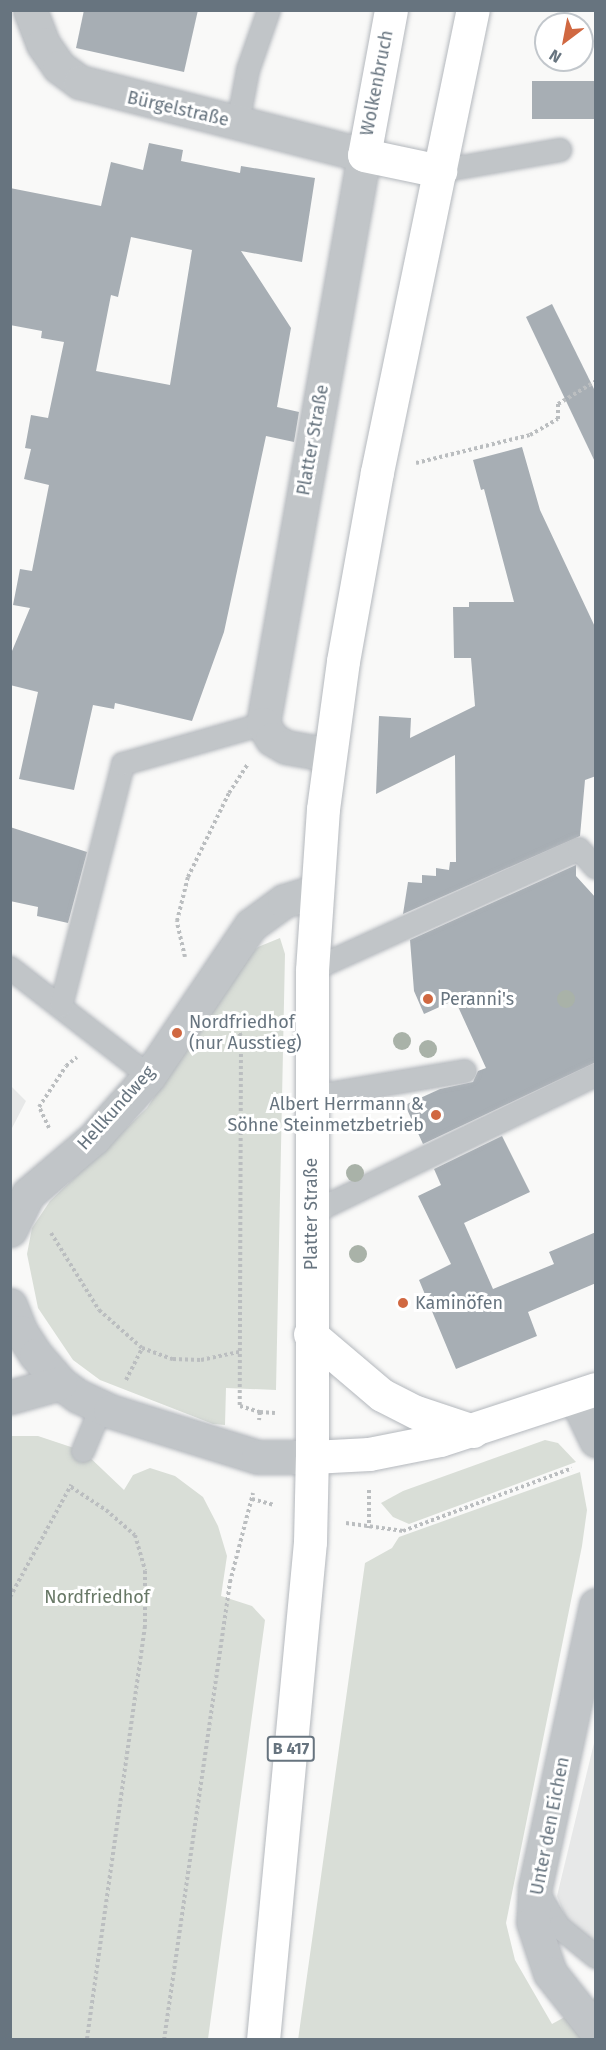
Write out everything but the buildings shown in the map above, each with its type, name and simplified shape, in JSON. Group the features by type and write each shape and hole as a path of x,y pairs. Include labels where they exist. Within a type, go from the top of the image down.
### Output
{"main road":[{"name":"Wolkenbruch","path":"364,155 391,10"},
{"name":"Platter Straße","path":"312,1458 309,1334 312,1213 310,1097 312,970 316,891 330,755 377,472 473,10"},
{"path":"364,155 440,171"},
{"path":"309,1334 382,1395 416,1412 472,1431"},
{"path":"312,1458 398,1449 472,1431 585,1392"},
{"name":"B 417","path":"263,2040 310,1542 312,1458"}],"street":[{"name":"Bürgelstraße","path":"30,10 43,44 59,67 80,82 364,155"},
{"name":"Platter Straße","path":"266,729 364,155"},
{"path":"266,729 286,747 330,755"},
{"name":"Hellkundweg","path":"11,1227 28,1194 94,1138 149,1076 251,925 284,901 316,891"},
{"path":"10,1305 21,1332 60,1383 101,1408 258,1457 312,1458"},
{"path":"10,1397 60,1383"},
{"path":"585,1392 596,1440"},
{"name":"Unter den Eichen","path":"596,1605 535,1888 533,1922 543,1959 596,2031"}],"lane":[{"path":"238,123 248,70 269,10"},
{"path":"440,171 560,150"},
{"path":"62,1006 123,764 266,729"},
{"path":"312,970 579,849 596,868"},
{"path":"10,968 62,1006 149,1076"},
{"path":"310,1097 465,1071"},
{"path":"312,1213 596,1075"},
{"path":"83,1451 101,1408"},
{"path":"535,1888 559,1927 596,1957"}],"path":[{"path":"377,472 530,435 558,419 558,404 596,381"},
{"path":"258,1457 260,1412 240,1406 241,1036 227,1008 207,987 180,952 177,921 188,877 229,793 266,729"},
{"path":"64,1162 39,1107 66,1066 101,1038"},
{"path":"28,1194 75,1276 99,1310 128,1338 142,1348 173,1359 201,1360 239,1352"},
{"path":"10,1597 70,1487 83,1451"},
{"path":"369,1528 403,1531 574,1468"},
{"path":"70,1487 106,1510 135,1535 145,1571 145,1626 87,2040"},
{"path":"164,2040 230,1582 252,1499"}],"shaded area":[{"path":"11,1086 26,1101 11,1130"},
{"path":"595,1739 595,1946 569,1926 557,1896"}],"green space":[{"path":"280,938 285,954 276,1390 226,1388 225,1425 213,1424 100,1380 73,1360 38,1308 27,1254 32,1228 50,1201 147,1108 237,967 258,947"},
{"name":"Nordfriedhof","path":"11,1436 38,1436 83,1451 124,1490 133,1475 150,1468 175,1476 203,1497 218,1526 227,1556 221,1596 252,1606 265,1620 208,2039 11,2040"},
{"path":"545,1440 558,1443 576,1462 409,1524 393,1517 381,1503 403,1491"},
{"path":"580,1472 587,1510 582,1546 506,1923 515,1960 552,2024 592,2002 595,1994 595,2039 298,2040 365,1563 392,1548 399,1537"}],"place":[{"name":"Peranni's","path":"428,999"},
{"name":"Nordfriedhof (nur Ausstieg)","path":"177,1033"},
{"name":"Albert Herrmann & Söhne Steinmetzbetrieb","path":"436,1115"},
{"name":"Kaminöfen","path":"403,1303"}]}
